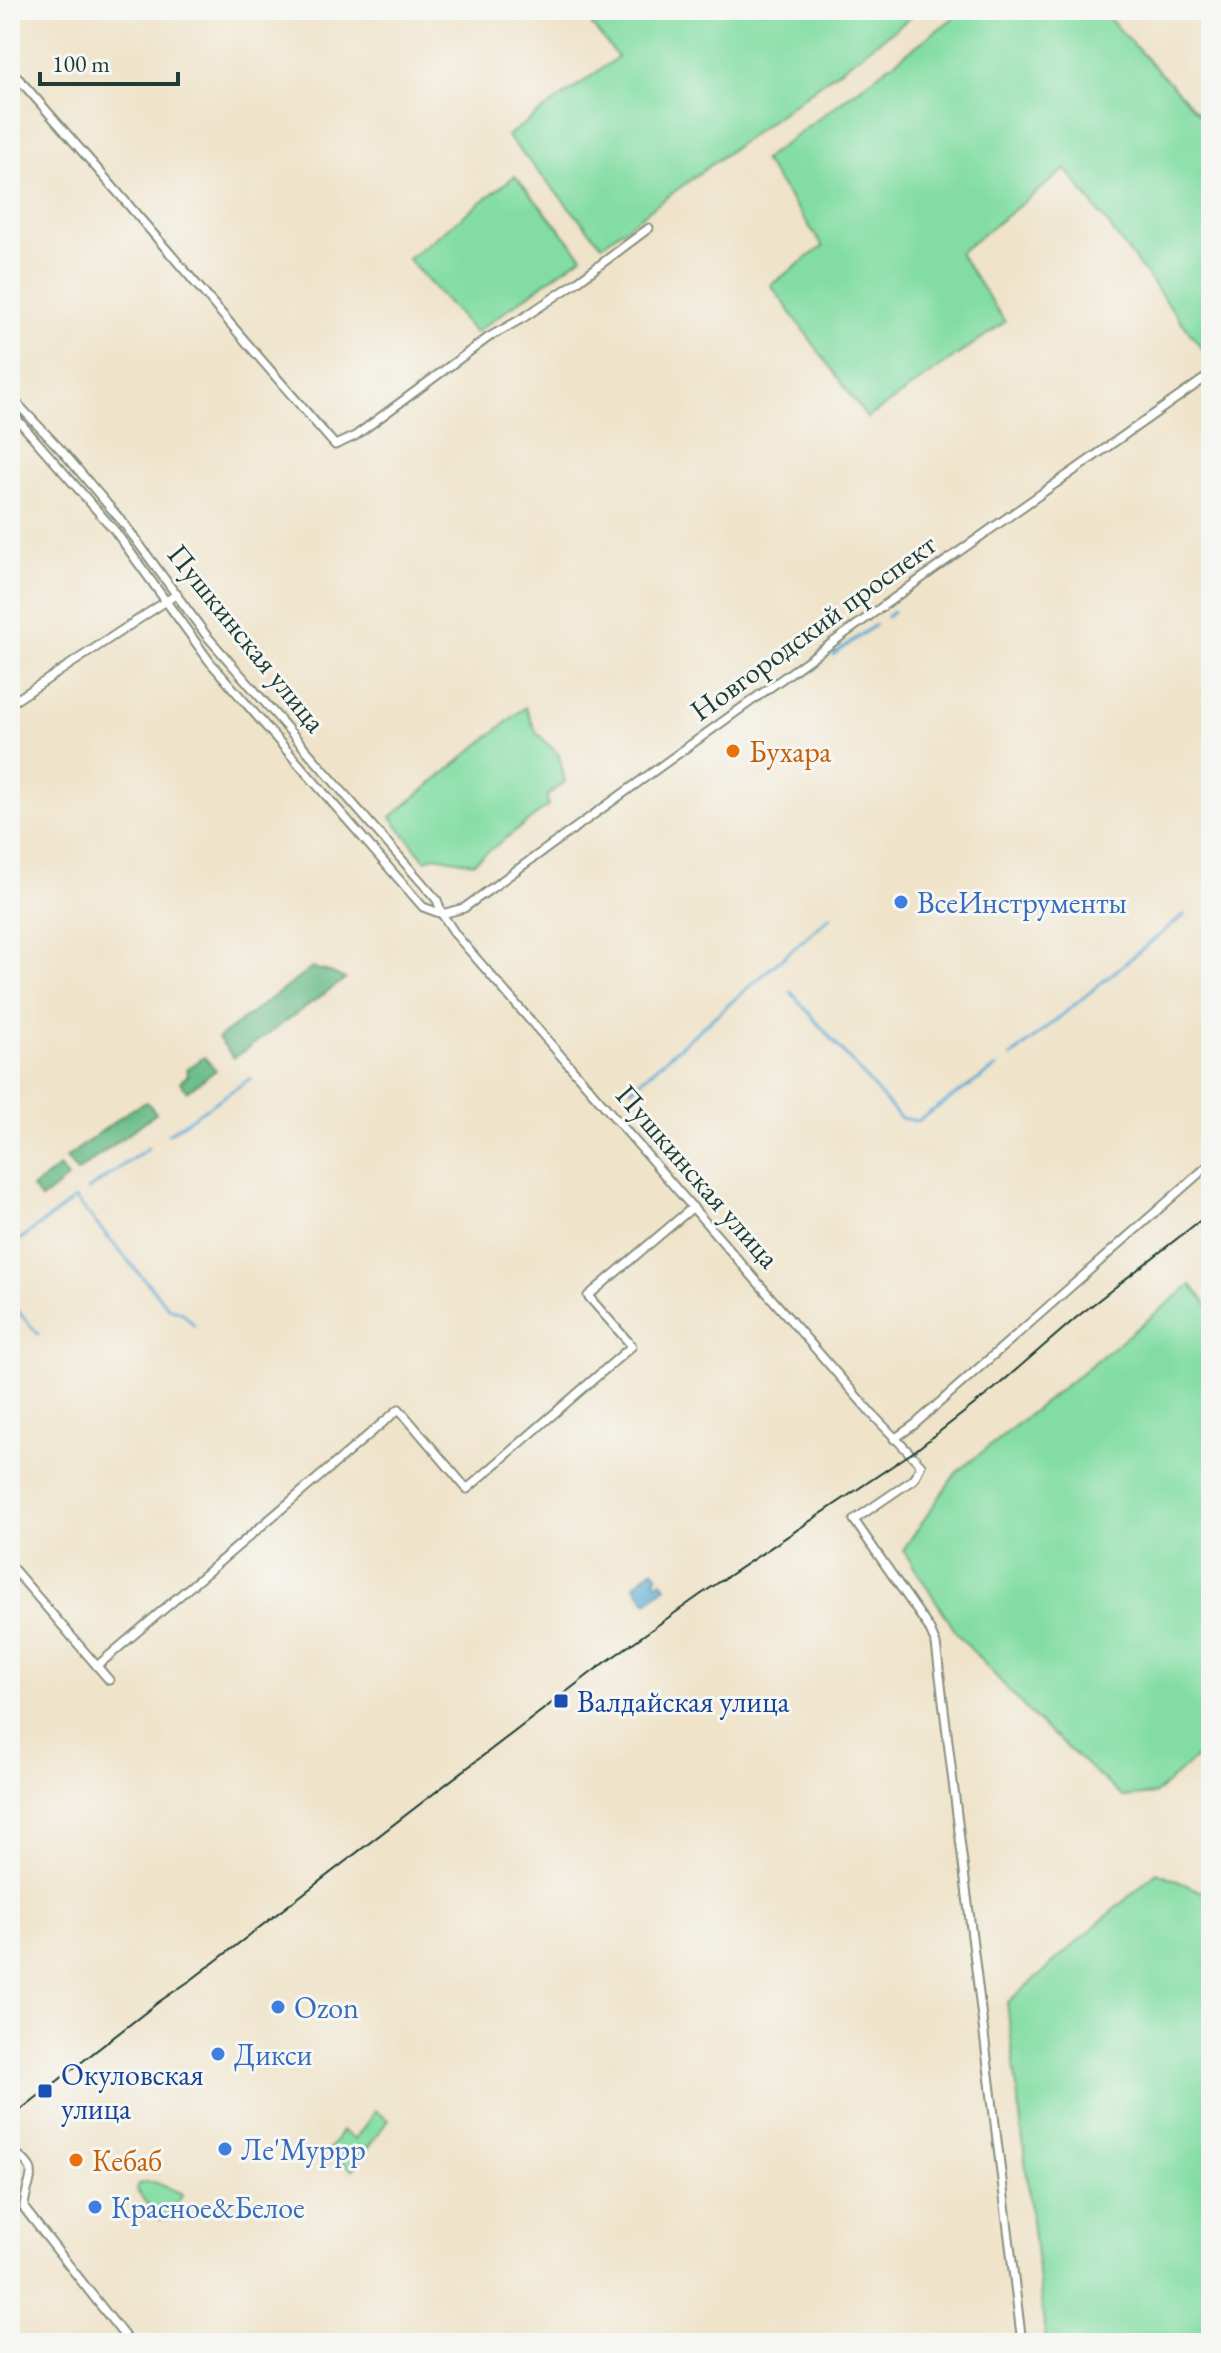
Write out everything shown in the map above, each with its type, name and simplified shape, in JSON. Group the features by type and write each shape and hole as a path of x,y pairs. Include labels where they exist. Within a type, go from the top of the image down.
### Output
{"street":[{"path":"10,69 129,203 335,445 355,436 489,337 577,282 649,228"},
{"name":"Новгородский проспект","path":"442,914 464,908 1211,374"},
{"name":"Пушкинская улица","path":"10,396 135,537 206,635 437,900 456,935 894,1439 921,1465 914,1479 854,1520 929,1628 936,1644 1022,2343"},
{"name":"Пушкинская улица","path":"10,411 115,531 210,662 423,907 442,914"},
{"path":"10,704 177,594"},
{"path":"894,1439 914,1425 1211,1163"},
{"path":"97,1666 399,1409 467,1489 632,1346 588,1296 693,1207"},
{"path":"10,1565 109,1680"},
{"path":"10,2149 27,2160 31,2170 24,2208 130,2343"}],"green space":[{"path":"579,10 921,10 602,245 507,136 618,57"},
{"path":"964,10 1101,10 1211,127 1211,350 1206,354 1066,169 959,253 1005,322 867,418 771,285 823,246 763,160"},
{"path":"515,176 582,256 475,333 408,259"},
{"path":"525,707 537,733 559,755 565,782 547,796 548,806 473,863 435,856 425,860 391,817"},
{"path":"312,968 345,979 234,1058 218,1038"},
{"path":"204,1057 216,1070 187,1091 180,1082 188,1075 186,1070"},
{"path":"147,1102 156,1113 77,1172 66,1158 130,1110"},
{"path":"59,1167 68,1178 41,1199 32,1188"},
{"path":"1191,1285 1211,1309 1211,1744 1155,1794 1123,1797 1036,1720 958,1635 903,1550 956,1473"},
{"path":"1157,1872 1211,1896 1211,2343 1046,2343 1007,2003"},
{"path":"375,2111 388,2120 352,2170 327,2153 342,2131 355,2139"},
{"path":"154,2182 181,2193 166,2219 159,2219 136,2190 138,2184"}],"water":[{"path":"653,1569 658,1574 655,1580 658,1583 662,1581 666,1587 647,1602 634,1585"}],"waterway":[{"path":"887,617 893,612"},
{"path":"833,655 875,625"},
{"path":"804,676 821,664"},
{"path":"1011,1057 1184,915"},
{"path":"631,1089 831,916"},
{"path":"791,992 900,1118 917,1121 997,1067"},
{"path":"168,1134 251,1078"},
{"path":"88,1190 148,1148"},
{"path":"10,1247 75,1199 169,1308 183,1313 194,1325"},
{"path":"10,1302 38,1334"}],"tram line":[{"path":"10,2118 592,1672 700,1595 916,1450 994,1389 1077,1317 1211,1212"}],"place":[{"name":"Бухара","path":"733,751"},
{"name":"ВсеИнструменты","path":"901,902"},
{"name":"Валдайская улица","path":"561,1701"},
{"name":"Ozon","path":"278,2007"},
{"name":"Дикси","path":"218,2054"},
{"name":"Окуловская улица","path":"45,2091"},
{"name":"Ле'Муррр","path":"225,2149"},
{"name":"Кебаб","path":"76,2160"},
{"name":"Красное&Белое","path":"95,2207"}]}
